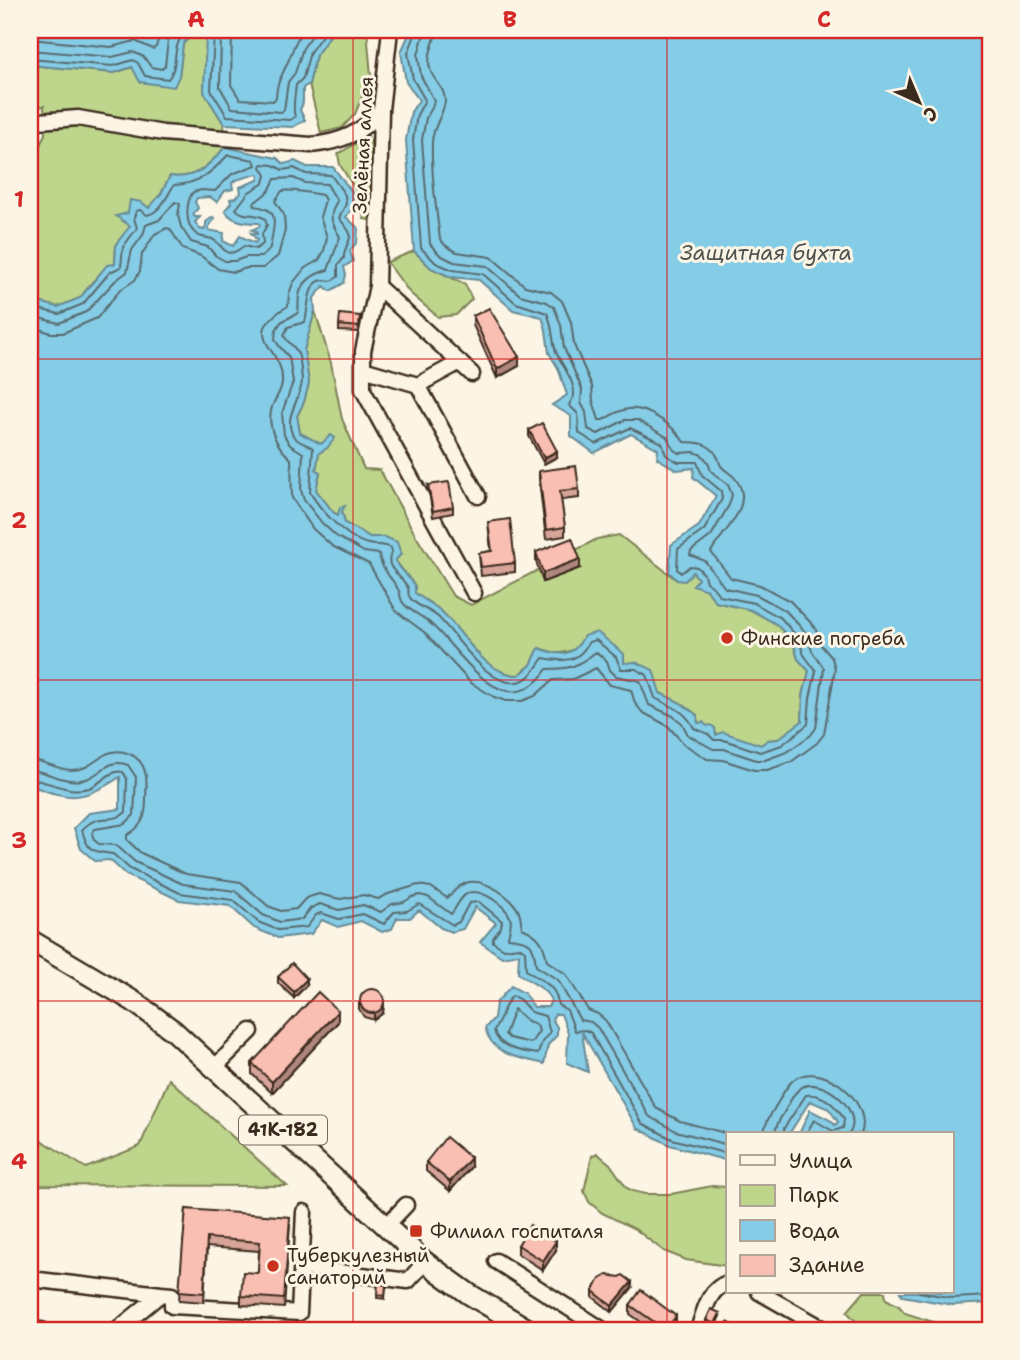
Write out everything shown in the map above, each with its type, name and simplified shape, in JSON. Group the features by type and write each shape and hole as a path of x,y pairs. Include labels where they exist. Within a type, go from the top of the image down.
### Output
{"main road":[{"name":"41К-182","path":"30,940 152,1014 215,1067 425,1262 469,1294 528,1330"}],"street":[{"name":"Зелёная аллея","path":"390,30 381,110 377,286 363,351 363,390 474,593"},
{"path":"30,127 39,121 78,117 163,133 311,145 331,144 367,127 381,110"},
{"path":"377,286 472,374"},
{"path":"363,369 418,385 460,362"},
{"path":"418,385 478,496"},
{"path":"215,1067 251,1031"},
{"path":"386,1226 406,1205"},
{"path":"30,1279 172,1295 172,1306 299,1313 304,1212"},
{"path":"496,1261 603,1330"},
{"path":"301,1267 408,1281 425,1262"},
{"path":"698,1330 709,1298 718,1286 726,1284"},
{"path":"117,1330 161,1294"},
{"path":"764,1294 827,1330"},
{"path":"30,1329 42,1330"}],"green space":[{"path":"334,30 367,30 371,76 355,114 342,128 321,133 309,84 316,55"},
{"path":"195,31 207,34 204,92 224,124 225,147 201,170 187,176 170,176 161,194 116,244 115,264 93,281 80,298 58,307 30,300 30,167 45,134 44,106 30,108 30,65 114,73 133,67 179,76 183,44"},
{"path":"368,136 372,147 371,220 364,219 358,194 340,165 338,154"},
{"path":"414,251 431,268 465,284 472,299 456,315 438,317 410,293 387,262"},
{"path":"315,311 331,363 342,419 364,469 380,470 453,596 471,605 597,539 619,535 677,580 693,572 716,602 751,610 776,624 793,642 798,659 809,671 803,696 802,722 778,739 768,740 761,745 716,735 698,723 697,715 681,703 660,693 624,663 578,648 559,653 539,648 531,665 519,675 507,673 485,661 437,607 415,593 415,586 395,560 385,537 370,537 345,523 342,511 338,515 334,513 316,490 320,473 316,470 319,453 327,448 300,433 297,416 309,383 304,350"},
{"path":"169,1079 287,1186 30,1185 30,1133 86,1168 140,1146"},
{"path":"597,1153 610,1164 627,1188 645,1194 671,1194 712,1186 726,1187 726,1266 686,1260 664,1251 635,1229 602,1213 589,1202 584,1191 592,1156"},
{"path":"862,1294 885,1294 886,1299 905,1313 936,1323 943,1330 864,1330 847,1312"}],"water":[{"path":"30,30 334,30 316,55 309,84 303,88 300,110 305,120 293,127 224,124 204,92 206,34 195,31 183,44 179,76 174,87 140,82 132,67 114,73 30,65"},
{"name":"Защитная бухта","path":"411,30 990,30 990,1303 953,1305 902,1294 954,1294 954,1132 800,1132 810,1110 835,1125 838,1122 829,1109 810,1101 790,1132 726,1132 726,1160 670,1145 637,1128 582,1032 588,1072 567,1063 568,1033 561,1014 555,1014 552,1019 557,1027 557,1035 548,1045 544,1064 508,1054 494,1045 485,1028 494,1018 496,1003 511,986 524,993 534,1007 548,1007 551,1000 541,988 518,973 519,954 502,957 480,942 496,923 475,907 463,929 452,932 441,928 419,910 410,918 397,918 392,929 382,932 361,921 338,927 322,920 311,934 278,938 254,928 230,906 179,900 126,875 110,860 95,861 81,849 74,828 89,813 120,809 120,777 96,791 76,796 56,794 30,785 30,300 58,307 80,298 107,265 115,264 116,244 130,226 116,216 128,213 130,200 141,202 149,208 161,194 170,176 194,174 225,147 277,158 284,164 295,161 307,167 333,167 352,192 354,205 346,217 358,228 357,242 350,251 353,261 344,267 344,283 330,291 324,286 314,298 315,311 304,350 309,383 297,416 300,433 321,444 331,435 335,438 319,453 316,470 320,472 316,490 334,513 338,515 340,507 345,506 342,511 345,523 370,537 385,537 397,542 401,554 395,561 415,586 415,593 437,607 476,652 495,668 519,675 531,665 539,648 560,654 570,652 584,636 597,632 624,654 624,663 636,662 653,670 660,693 681,703 697,715 698,723 703,722 715,728 716,735 723,732 761,745 768,740 778,739 802,721 803,696 809,671 798,659 793,641 776,624 751,610 716,602 707,590 693,585 698,579 693,572 685,581 677,580 669,572 671,545 699,526 716,496 693,477 694,468 677,470 657,458 658,449 631,434 594,453 571,436 571,416 552,405 567,395 558,368 549,353 542,317 513,310 479,280 451,277 431,268 414,251 406,140 411,112 419,100 406,82 401,52","holes":["257,174 258,180 240,187 241,193 230,199 231,203 225,210 235,219 259,223 260,226 252,230 257,234 251,233 257,240 255,243 240,236 233,246 223,241 224,233 208,230 215,219 213,217 206,222 204,230 200,229 195,222 200,217 193,214 198,208 195,202 197,198 210,197 217,202 225,191 233,189 232,183 236,180"]}],"building":[{"path":"489,308 519,357 497,369 473,316"},
{"path":"340,314 360,316 359,327 339,325"},
{"path":"542,423 557,451 544,458 529,430"},
{"path":"576,466 579,489 560,491 565,527 546,530 539,471"},
{"path":"449,482 453,507 433,511 428,485"},
{"path":"510,519 515,563 481,567 479,553 492,551 488,522"},
{"path":"572,538 580,559 543,573 536,552"},
{"path":"292,963 307,979 294,992 278,977"},
{"path":"372,989 383,996 384,1001 377,1012 372,1013 361,1006 360,1001 367,990"},
{"path":"318,992 338,1011 272,1082 252,1063"},
{"path":"446,1137 471,1158 450,1182 426,1162"},
{"name":"Туберкулезный санаторий","path":"186,1209 290,1217 284,1299 241,1296 243,1272 258,1273 260,1242 207,1238 204,1293 179,1291"},
{"path":"530,1225 556,1241 543,1261 518,1245"},
{"path":"607,1275 623,1275 632,1282 612,1306 593,1291 600,1279"},
{"path":"378,1284 386,1285 385,1296 377,1295"},
{"path":"641,1290 676,1316 666,1330 630,1305"},
{"path":"711,1309 720,1313 715,1324 706,1320"},
{"path":"728,1322 741,1330 721,1330"}],"place":[{"name":"Финские погреба","path":"727,638"},
{"name":"Филиал госпиталя","path":"416,1231"},
{"name":"Туберкулезный санаторий","path":"273,1266"}]}
